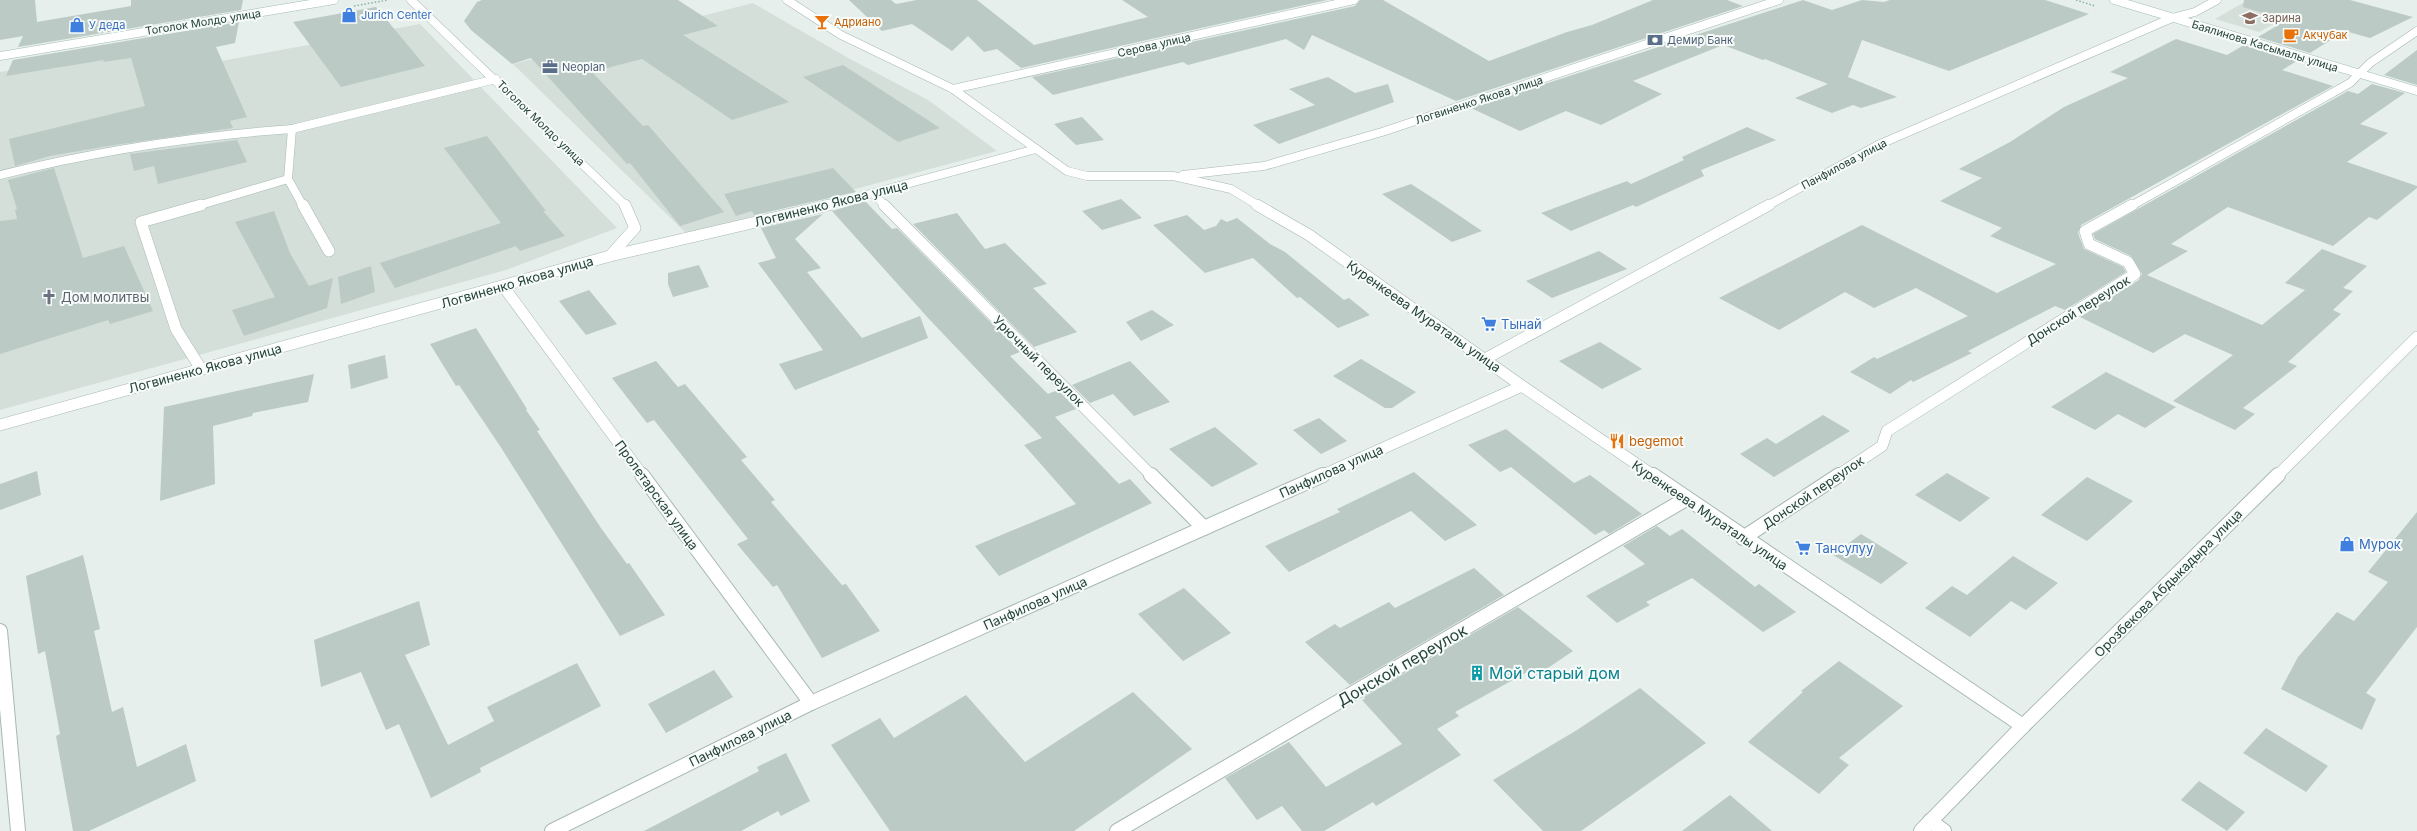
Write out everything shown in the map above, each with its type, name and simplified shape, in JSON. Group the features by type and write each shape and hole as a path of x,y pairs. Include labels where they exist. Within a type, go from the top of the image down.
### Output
{"street":[{"name":"Тоголок Молдо улица","path":"0,56 330,0"},
{"name":"Тоголок Молдо улица","path":"411,0 626,206 635,228 610,256"},
{"name":"Куренкеева Мураталы улица","path":"787,0 841,35 953,90 1068,171 1087,176 1173,176 1231,189 1309,235 1522,386 1686,499 2023,726"},
{"name":"Серова улица","path":"953,90 1354,0"},
{"name":"Логвиненко Якова улица","path":"1173,176 1264,166 1382,132 1779,0"},
{"name":"Баялинова Касымалы улица","path":"2114,0 2417,91"},
{"name":"Панфилова улица","path":"1485,359 1878,145 2172,18 2195,12 2217,0"},
{"name":"Донской переулок","path":"1743,538 1882,446 1887,432 2135,274 2128,262 2089,244 2085,231 2350,83 2370,63 2417,31"},
{"path":"0,175 65,158 230,133 292,129 496,80"},
{"path":"292,129 288,178 329,252"},
{"name":"Логвиненко Якова улица","path":"0,425 610,256 874,194 1036,149"},
{"path":"202,369 176,329 142,222 288,178"},
{"name":"Урючный переулок","path":"874,194 1204,528"},
{"name":"Пролетарская улица","path":"503,286 811,703"},
{"name":"Орозбекова Абдыкадыра улица","path":"1926,826 2023,726 2417,337"},
{"name":"Панфилова улица","path":"552,831 811,703 1522,386"},
{"name":"Донской переулок","path":"1117,831 1686,499"},
{"path":"0,631 18,831"},
{"path":"1926,826 1944,831"}],"shaded area":[{"path":"2248,0 2301,9 2259,32 2215,19"},
{"path":"753,3 850,59 928,100 997,151 687,234 513,64"},
{"path":"420,24 617,228 506,270 0,410 0,72 205,36 211,63"}],"building":[{"path":"0,0 35,0 37,22 131,6 131,0 243,0 241,10 18,47 23,36 0,40"},
{"path":"482,0 678,0 718,26 683,35 789,102 732,120 642,59 592,72 643,126 648,125 724,212 680,226 630,163 627,164 531,58 512,64 471,30 464,21 477,2"},
{"path":"849,0 891,0 896,4 917,0 977,0 1034,45 1148,17 1122,0 1327,0 1021,68 997,49 984,52 968,36 952,51 912,24 882,31"},
{"path":"1360,0 1383,0 1489,61 1567,32 1592,25 1653,0 1727,0 1743,6 1456,101 1312,35 1304,50 1286,39 1188,65 1183,62 1053,95 1032,77 1355,6"},
{"path":"1803,0 1832,10 1862,0 1884,2 1890,0 2045,0 2089,14 1949,71 1862,40 1848,77 1897,97 1861,108 1853,105 1832,113 1795,98 1828,84 1765,59 1763,60 1723,45 1633,81 1662,94 1601,125 1566,111 1520,131 1471,108"},
{"path":"2244,0 2350,0 2413,17 2370,38 2345,31 2310,53 2258,37 2287,20 2243,7"},
{"path":"376,7 425,66 341,87 293,22"},
{"path":"239,22 235,43 216,47 247,117 230,121 233,128 50,156 15,166 9,139 145,106 131,58 103,62 104,60 6,76 13,60"},
{"path":"2176,39 2227,55 2244,45 2297,61 2282,70 2333,86 2081,225 2078,233 2084,249 2123,267 2126,272 2065,310 2055,306 1968,351 1972,353 1913,382 1911,380 1890,394 1850,372 1874,357 1877,359 1968,316 1916,288 1874,308 1845,292 1779,330 1719,298 1862,225 1997,293 2056,264 1990,236 2002,228 1940,201 1982,178 1959,169 2010,142 2064,107 2128,78 2110,72"},
{"path":"2417,50 2417,85 2384,75"},
{"path":"843,65 940,128 898,142 803,77"},
{"path":"1328,77 1355,93 1388,84 1394,102 1279,144 1253,125 1315,105 1289,89"},
{"path":"2372,84 2405,93 2360,124 2388,133 2347,162 2417,186 2417,188 2377,220 2369,217 2333,246 2228,207 2171,244 2188,251 2147,275 2262,325 2305,290 2285,283 2322,249 2367,266 2343,288 2353,291 2333,310 2341,314 2288,362 2297,366 2243,408 2255,414 2235,430 2173,401 2233,355 2185,334 2153,353 2080,317 2139,280 2142,274 2131,256 2095,239 2093,234 2348,91 2358,94"},
{"path":"1082,117 1104,140 1076,145 1054,124"},
{"path":"1747,127 1776,140 1701,170 1704,176 1636,207 1633,205 1571,231 1541,213 1627,181 1631,184 1684,160 1682,157"},
{"path":"487,136 546,211 543,211 565,236 520,251 516,246 395,288 380,263 501,223 444,148"},
{"path":"237,140 247,162 158,184 154,166 134,171 130,154"},
{"path":"54,168 83,258 124,246 153,311 110,324 108,320 0,354 0,221 17,219 15,210 17,209 8,180"},
{"path":"833,168 856,192 754,215 752,211 736,216 724,194"},
{"path":"1411,184 1482,231 1452,242 1382,194"},
{"path":"1121,199 1142,218 1102,230 1082,211"},
{"path":"865,201 892,229 897,228 1020,352 1010,356 1048,394 1058,390 1076,409 1055,417 1119,484 1130,479 1152,503 999,576 975,546 1076,504 1024,445 1042,438 929,319 832,211"},
{"path":"274,211 290,253 309,286 333,278 327,308 244,336 232,310 275,297 235,222"},
{"path":"957,213 985,249 1005,243 1047,284 1033,288 1077,332 1034,347 913,224"},
{"path":"823,214 795,239 821,268 807,272 862,338 920,316 928,338 795,390 779,364 823,350 758,263 776,258 761,228"},
{"path":"1187,215 1204,230 1216,226 1221,219 1227,222 1237,218 1270,244 1285,252 1344,300 1349,298 1370,315 1338,328 1300,297 1297,298 1253,258 1205,273 1153,225"},
{"path":"1599,251 1627,269 1552,298 1526,281"},
{"path":"699,265 709,287 673,297 668,284 668,273"},
{"path":"371,266 375,292 341,304 338,277"},
{"path":"589,290 617,324 586,335 559,301"},
{"path":"1152,310 1174,325 1141,341 1126,322"},
{"path":"476,328 527,409 526,410 540,430 537,431 601,528 627,564 629,563 665,615 620,636 500,446 459,385 456,386 430,344"},
{"path":"1600,342 1642,369 1602,389 1559,361"},
{"path":"385,355 388,378 351,389 348,365"},
{"path":"1361,359 1416,392 1392,408 1385,408 1333,376"},
{"path":"656,361 678,387 685,384 747,457 741,460 775,500 771,502 842,585 846,584 880,631 822,658 777,585 773,587 737,544 748,539 654,420 647,423 612,378"},
{"path":"1130,361 1170,402 1134,416 1113,394 1090,403 1072,385"},
{"path":"2106,372 2176,407 2145,428 2118,414 2095,430 2051,407"},
{"path":"314,374 308,402 253,413 252,416 213,426 215,484 160,501 164,407"},
{"path":"1823,415 1850,431 1774,477 1740,454 1767,438 1776,444"},
{"path":"1319,418 1347,441 1321,454 1293,430"},
{"path":"1215,427 1258,464 1212,487 1169,449"},
{"path":"1506,429 1574,483 1590,475 1642,514 1609,534 1604,530 1595,535 1511,467 1500,472 1468,445"},
{"path":"37,471 41,495 0,510 0,484"},
{"path":"1414,472 1477,525 1445,541 1411,511 1289,572 1265,546 1340,512 1337,509"},
{"path":"1947,473 1990,498 1960,522 1915,495"},
{"path":"2087,477 2133,501 2087,541 2041,515"},
{"path":"2417,512 2417,627 2366,693 2376,699 2362,730 2281,689 2298,657 2337,612 2354,621 2388,582 2368,572"},
{"path":"1657,526 1670,536 1682,529 1755,587 1759,584 1796,612 1763,632 1692,578 1646,602 1650,605 1617,623 1586,596 1645,564 1623,546"},
{"path":"1861,534 1908,563 1881,584 1833,555"},
{"path":"83,555 100,629 94,631 112,712 123,707 137,767 186,744 196,781 89,831 73,831 56,736 60,734 45,651 38,654 26,576"},
{"path":"2013,556 2058,583 2026,610 2011,601 1970,637 1925,608 1952,586 1967,595"},
{"path":"1474,568 1504,595 1350,685 1305,642 1335,624 1340,628 1389,602 1395,608"},
{"path":"1184,588 1231,633 1183,661 1138,614"},
{"path":"419,601 430,645 405,655 448,745 494,721 487,707 577,663 601,706 480,768 481,772 431,798 399,724 386,730 361,672 321,687 314,640"},
{"path":"1518,607 1573,651 1536,676 1529,671 1455,712 1459,716 1437,729 1461,755 1376,806 1373,802 1324,831 1302,831 1282,806 1257,820 1225,778 1289,742 1326,787 1402,744 1362,700 1365,699 1364,697"},
{"path":"1839,661 1903,706 1839,758 1849,765 1819,794 1748,742 1803,692 1801,691"},
{"path":"714,670 733,697 666,733 648,704"},
{"path":"1640,688 1706,743 1581,831 1543,831 1493,780 1577,730"},
{"path":"1133,692 1192,749 1074,831 890,831 831,745 880,718 894,738 966,695 1025,762"},
{"path":"2266,728 2328,766 2306,792 2243,753"},
{"path":"786,753 810,801 781,816 778,811 741,831 644,831 759,771 757,767"},
{"path":"2199,781 2245,812 2227,831 2181,800"},
{"path":"1730,795 1772,831 1682,831"}],"place":[{"name":"Jurich Center","path":"349,15"},
{"name":"Зарина","path":"2250,18"},
{"name":"Адриано","path":"822,22"},
{"name":"У деда","path":"77,25"},
{"name":"Акчубак","path":"2291,35"},
{"name":"Демир Банк","path":"1655,40"},
{"name":"Neoplan","path":"550,67"},
{"name":"Дом молитвы","path":"49,297"},
{"name":"Тынай","path":"1489,324"},
{"name":"begemot","path":"1617,441"},
{"name":"Мурок","path":"2347,544"},
{"name":"Тансулуу","path":"1803,548"},
{"name":"Мой старый дом","path":"1477,673"}]}
